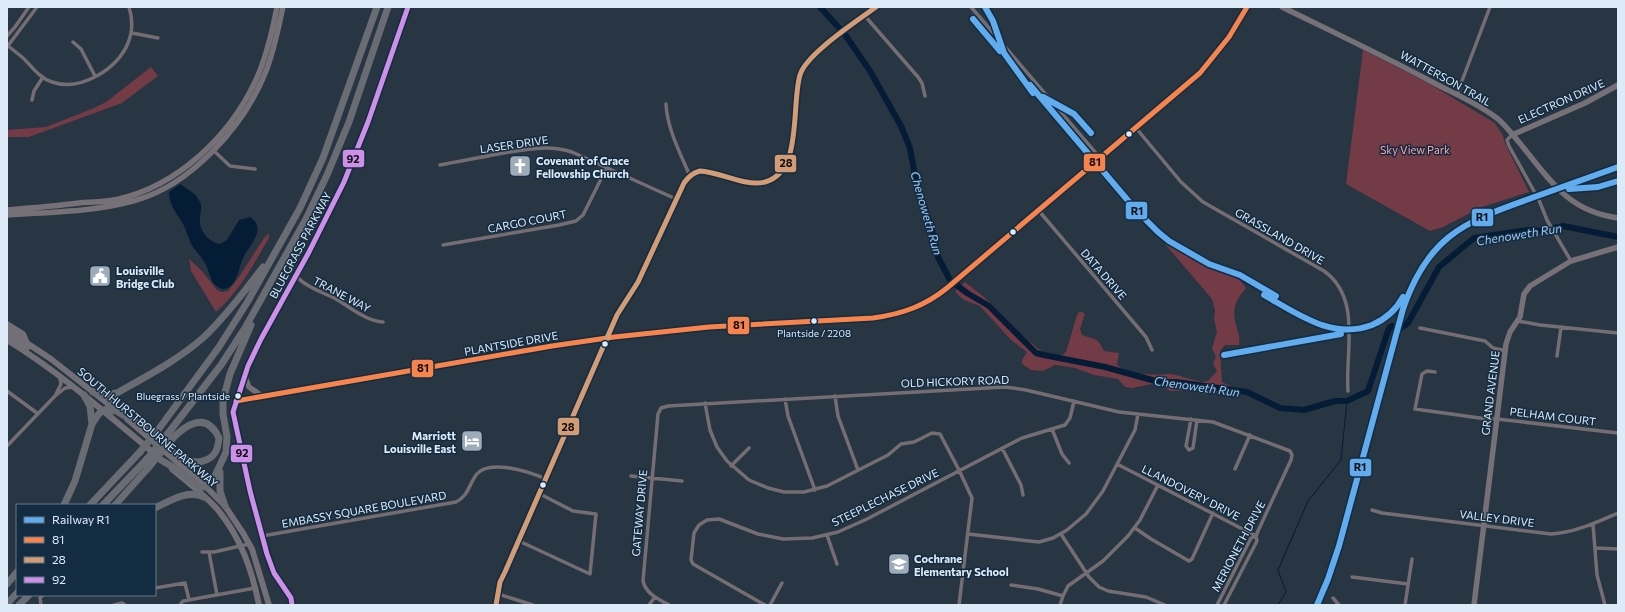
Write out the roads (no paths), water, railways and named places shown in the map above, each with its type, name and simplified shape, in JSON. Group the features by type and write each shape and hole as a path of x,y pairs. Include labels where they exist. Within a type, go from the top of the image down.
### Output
{"highway":[{"path":"91,504 140,452 158,430 219,346 248,301 300,208 323,158 377,7"},
{"path":"117,504 147,463 168,439 221,365 245,328 299,232 327,175 349,122 388,7"},
{"path":"107,410 111,398 117,393 164,366 203,337 227,313 263,267 272,259"},
{"path":"161,460 181,472 199,487 206,487 214,478 221,464 227,444 222,409 226,388 236,358 263,296"},
{"path":"92,392 105,395 117,393"},
{"path":"84,395 90,406 92,424"},
{"path":"64,504 75,481 92,424 98,414 107,410 116,411 143,427 179,456 193,463 210,459 215,453 219,438 212,426 204,423 196,423 186,426 168,439"},
{"path":"104,504 147,463"},
{"path":"221,464 219,484 225,506"},
{"path":"156,508 187,494 194,494 204,497"},
{"path":"7,584 16,573"},
{"path":"7,588 16,579"},
{"path":"7,604 16,594"},
{"path":"19,605 28,596"}],"main road":[{"path":"7,324 22,334 27,342"},
{"name":"SOUTH HURSTBOURNE PARKWAY","path":"7,330 38,349 92,392 107,410 204,497 225,520 242,547 248,562 259,605"},
{"path":"7,335 24,346 38,349"},
{"name":"SOUTH HURSTBOURNE PARKWAY","path":"7,340 38,360 84,395 107,410"},
{"path":"38,360 49,361 51,359"},
{"name":"SOUTH HURSTBOURNE PARKWAY","path":"116,411 206,487 225,506 249,544 269,605"}],"street":[{"path":"7,36 16,27 29,7"},
{"path":"37,7 7,46 43,77 53,82 66,85 79,83 95,76 110,67 118,58 126,48 132,33 133,23 129,7"},
{"path":"7,210 117,199 149,189 186,167 218,137 237,113 255,83 267,51 277,7"},
{"path":"7,216 106,206 134,201 150,195 179,178 213,150 241,116 260,86 273,52 283,7"},
{"name":"BLUEGRASS PARKWAY","path":"292,605 291,598 271,566 262,536 233,419 233,412 245,376 261,339 334,203 353,161 408,7"},
{"path":"496,605 505,572 617,315 638,282 684,183 690,176 700,171 758,183 769,181 779,174 784,168 790,154 798,88 802,69 810,58 876,7"},
{"path":"971,7 1100,158"},
{"name":"PLANTSIDE DRIVE","path":"236,401 552,346 608,338 709,328 889,316 919,306 937,296 962,276 1200,73 1230,37 1247,7"},
{"name":"WATTERSON TRAIL","path":"1282,7 1457,94 1496,118 1512,134 1556,189 1573,202 1594,213 1618,218"},
{"path":"1457,94 1490,7"},
{"path":"865,16 918,77 922,83 925,96"},
{"path":"132,33 158,38"},
{"path":"73,42 81,50 95,76"},
{"path":"32,100 34,92 43,77"},
{"name":"ELECTRON DRIVE","path":"1512,134 1586,103 1618,85"},
{"path":"666,104 667,115 671,127 690,176"},
{"name":"GRASSLAND DRIVE","path":"1136,128 1181,182 1195,196 1215,210 1324,272 1333,279 1345,298 1348,312 1348,391"},
{"path":"1512,134 1507,140 1509,146 1534,191"},
{"name":"LASER DRIVE","path":"440,165 547,147 572,152 676,199"},
{"path":"213,150 230,166 255,169"},
{"name":"CARGO COURT","path":"443,245 560,226 576,221 586,212 607,167"},
{"path":"1539,200 1553,232 1570,261"},
{"name":"DATA DRIVE","path":"1038,211 1146,337 1152,350"},
{"name":"GRAND AVENUE","path":"1474,605 1508,336 1518,321 1527,290 1537,281 1570,261 1618,247"},
{"name":"TRANE WAY","path":"296,276 312,288 371,320 383,322"},
{"path":"1518,321 1618,333"},
{"path":"1557,356 1561,327"},
{"path":"1420,328 1485,341 1493,348 1506,351"},
{"name":"PELHAM COURT","path":"1435,372 1427,372 1422,374 1415,408 1487,419 1618,433"},
{"path":"55,396 61,384 59,375"},
{"path":"245,376 249,387 262,396"},
{"path":"7,446 37,413 55,396 65,388 74,387"},
{"name":"OLD HICKORY ROAD","path":"659,410 664,406 705,403 1005,387 1026,390 1119,412 1191,419 1219,424 1285,448 1291,452"},
{"path":"7,392 37,413"},
{"path":"835,396 838,416 858,470"},
{"path":"785,399 788,416 814,490"},
{"name":"STEEPLECHASE DRIVE","path":"765,605 694,566 691,560 693,541 694,533 699,525 707,520 716,518 770,537 796,539 827,535 848,528 867,519 1022,438 1062,426 1068,422 1074,401"},
{"path":"705,403 710,430 714,441 720,452 731,466 749,480 768,488 784,492 804,492 833,484 888,455 901,444 914,442 932,432 938,433 959,470 972,498 959,605"},
{"name":"GATEWAY DRIVE","path":"659,410 643,581 646,589 655,597 669,605"},
{"path":"968,534 1036,542 1047,541 1061,534 1077,522 1094,504 1117,464 1134,430 1138,414"},
{"path":"1191,419 1186,446 1189,450 1193,448 1197,420"},
{"path":"1052,429 1062,454 1069,463"},
{"path":"1235,469 1250,435"},
{"path":"731,466 749,448"},
{"path":"1002,448 1021,485 1023,495"},
{"name":"MERIONETH DRIVE","path":"1217,605 1251,538 1256,536 1290,460 1292,455 1291,452"},
{"name":"LLANDOVERY DRIVE","path":"1117,464 1256,536"},
{"name":"EMBASSY SQUARE BOULEVARD","path":"262,536 455,502 465,495 478,472 487,468 522,470 546,479"},
{"path":"630,476 682,481"},
{"path":"1060,605 1068,586 1111,555 1135,528 1158,485"},
{"path":"518,541 590,574 596,514 573,511 540,494"},
{"name":"VALLEY DRIVE","path":"1372,510 1382,513 1555,534 1593,524 1618,513"},
{"path":"1135,528 1150,539 1189,561 1192,559 1213,513"},
{"path":"1593,524 1597,575 1605,605"},
{"path":"1061,534 1093,583 1102,589 1146,597 1165,605"},
{"path":"827,535 837,564"},
{"path":"1224,605 1256,541 1256,536"},
{"path":"202,552 242,547 249,544"},
{"path":"1596,548 1618,549"},
{"path":"209,552 217,595"},
{"path":"1405,605 1412,559"},
{"path":"1352,577 1408,584"},
{"path":"156,588 185,582 189,600"},
{"path":"770,605 782,583"},
{"path":"1011,585 1038,589 1063,596"},
{"path":"180,605 182,601 255,588"},
{"path":"498,594 509,596 533,605"},
{"path":"649,605 655,597"},
{"path":"1333,598 1339,605"},
{"path":"114,605 122,602 124,605"}],"water":[{"path":"180,184 194,193 200,202 200,225 203,233 216,243 220,244 227,240 239,220 250,217 255,221 257,226 256,236 242,260 238,275 233,284 225,289 219,288 211,280 205,262 191,244 184,225 173,208 169,192"}],"waterway":[{"name":"Chenoweth Run","path":"820,7 840,29"},
{"name":"Chenoweth Run","path":"846,36 870,71 901,126 910,148 916,182 932,230 938,257 950,280 967,293 989,306 1036,353 1105,367 1159,382 1176,382 1247,392 1280,408 1304,410 1335,401 1347,401 1368,391 1389,328 1392,326 1401,328 1408,323 1439,267 1474,238 1528,230 1541,231 1563,226 1618,237"},
{"path":"1278,605 1286,592 1278,570 1308,501 1341,460 1347,401"}],"rail line":[{"name":"R1","path":"985,7 993,21 1004,53 1033,93"},
{"name":"R1","path":"973,19 1000,51"},
{"name":"R1","path":"1030,85 1136,210 1158,232 1169,241 1209,264 1240,275 1276,296"},
{"name":"R1","path":"1043,97 1074,114 1091,133"},
{"name":"R1","path":"1317,605 1328,579 1339,546 1403,309 1423,266 1435,250 1449,237 1465,226 1503,208 1618,167"},
{"name":"R1","path":"1569,189 1598,187 1618,181"},
{"name":"R1","path":"1264,295 1316,323 1343,329 1357,329 1377,323 1394,310 1403,297"},
{"name":"R1","path":"1224,355 1341,334"}],"place":[{"name":"Covenant of Grace Fellowship Church","path":"520,166"},
{"name":"Louisville Bridge Club","path":"100,276"},
{"name":"Plantside / 2208","path":"814,321"},
{"name":"Bluegrass / Plantside","path":"238,396"},
{"name":"Marriott Louisville East","path":"472,441"},
{"name":"Cochrane Elementary School","path":"899,564"}],"park label":[{"name":"Sky View Park","path":"1415,149"}]}
